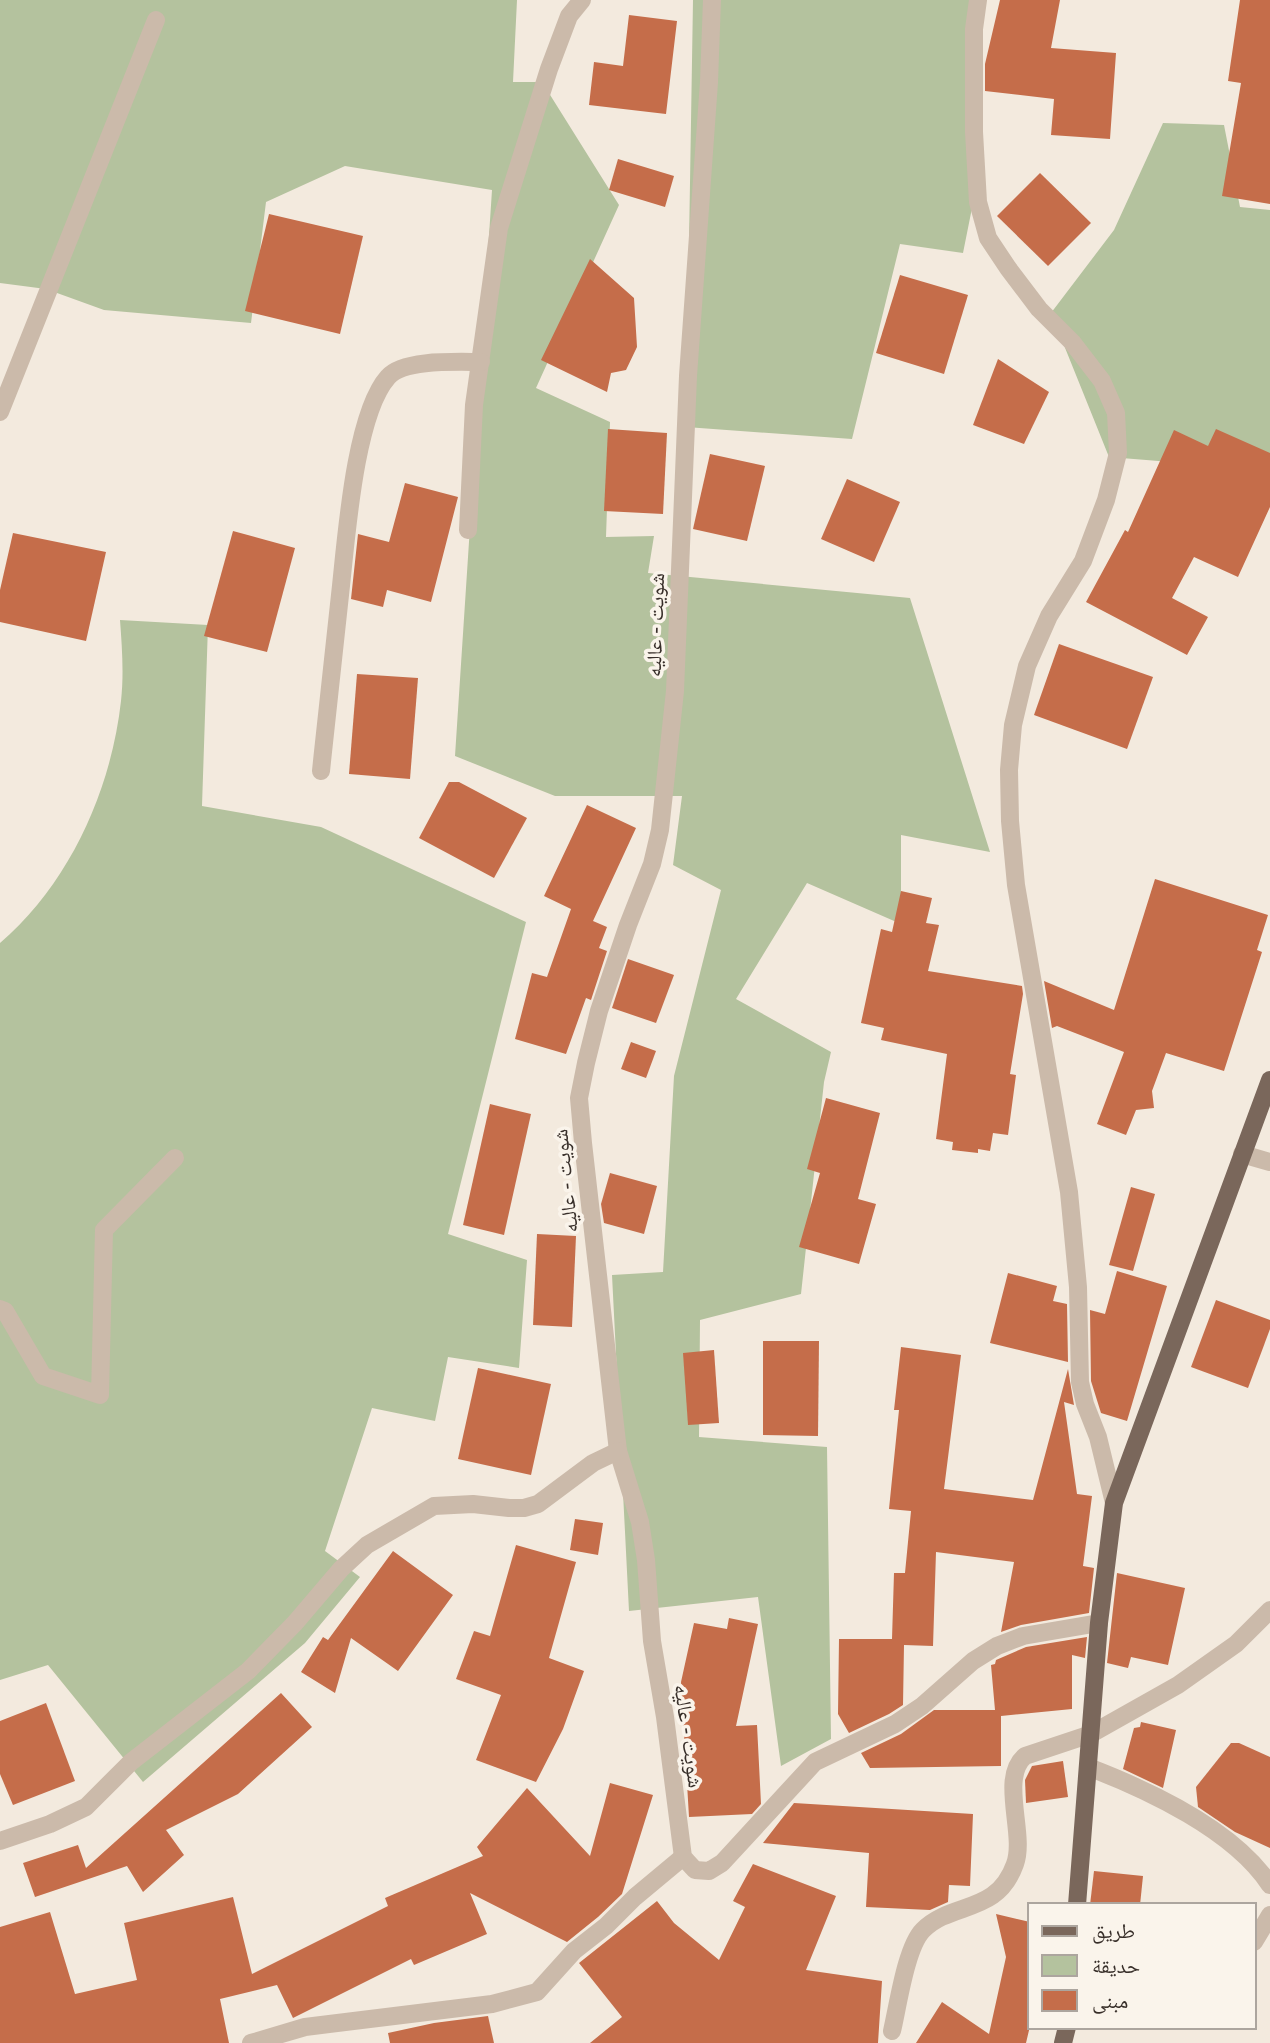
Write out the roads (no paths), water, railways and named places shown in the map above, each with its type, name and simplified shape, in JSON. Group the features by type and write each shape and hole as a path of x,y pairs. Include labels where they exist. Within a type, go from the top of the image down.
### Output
{"main road":[{"path":"1077,1903 1099,1623 1114,1503 1270,1080"}],"street":[{"path":"468,530 474,405 499,228 549,69 569,16 582,0"},
{"name":"شويت - عاليه","path":"683,1857 667,1730 652,1642 646,1560 639,1522 618,1451 579,1098 599,1011 652,864 660,830 675,691 688,376 706,138 712,0"},
{"path":"978,0 974,29 974,132 978,202 988,238 1039,309 1072,342 1102,381 1116,413 1118,453 1106,500 1083,561 1049,616 1027,666 1013,724 1009,770 1010,821 1016,885 1069,1192 1078,1287 1080,1382 1098,1437 1114,1503"},
{"path":"0,412 156,20"},
{"path":"321,771 350,512 364,428 373,403 388,375 415,364 481,362"},
{"path":"1241,1154 1270,1162"},
{"path":"0,1309 5,1311 43,1376 100,1395 104,1230 175,1158"},
{"path":"0,1841 50,1824 86,1807 131,1762 248,1671 295,1623 341,1569 367,1545 434,1506 473,1504 524,1508 538,1504 593,1463 618,1451"},
{"path":"892,2031 912,1947 923,1930 942,1917 986,1899 1006,1883 1016,1861 1014,1777 1018,1762 1025,1756 1091,1734 1211,1664 1236,1644 1270,1610"},
{"path":"251,2043 305,2027 492,2004 537,1992 574,1951 683,1857 695,1870 709,1871 723,1863 815,1762 895,1724 922,1706 973,1661 996,1646 1023,1636 1099,1623"},
{"path":"1088,1767 1126,1782 1215,1832 1259,1869 1270,1885"},
{"path":"1256,1939 1270,1915"}]}
